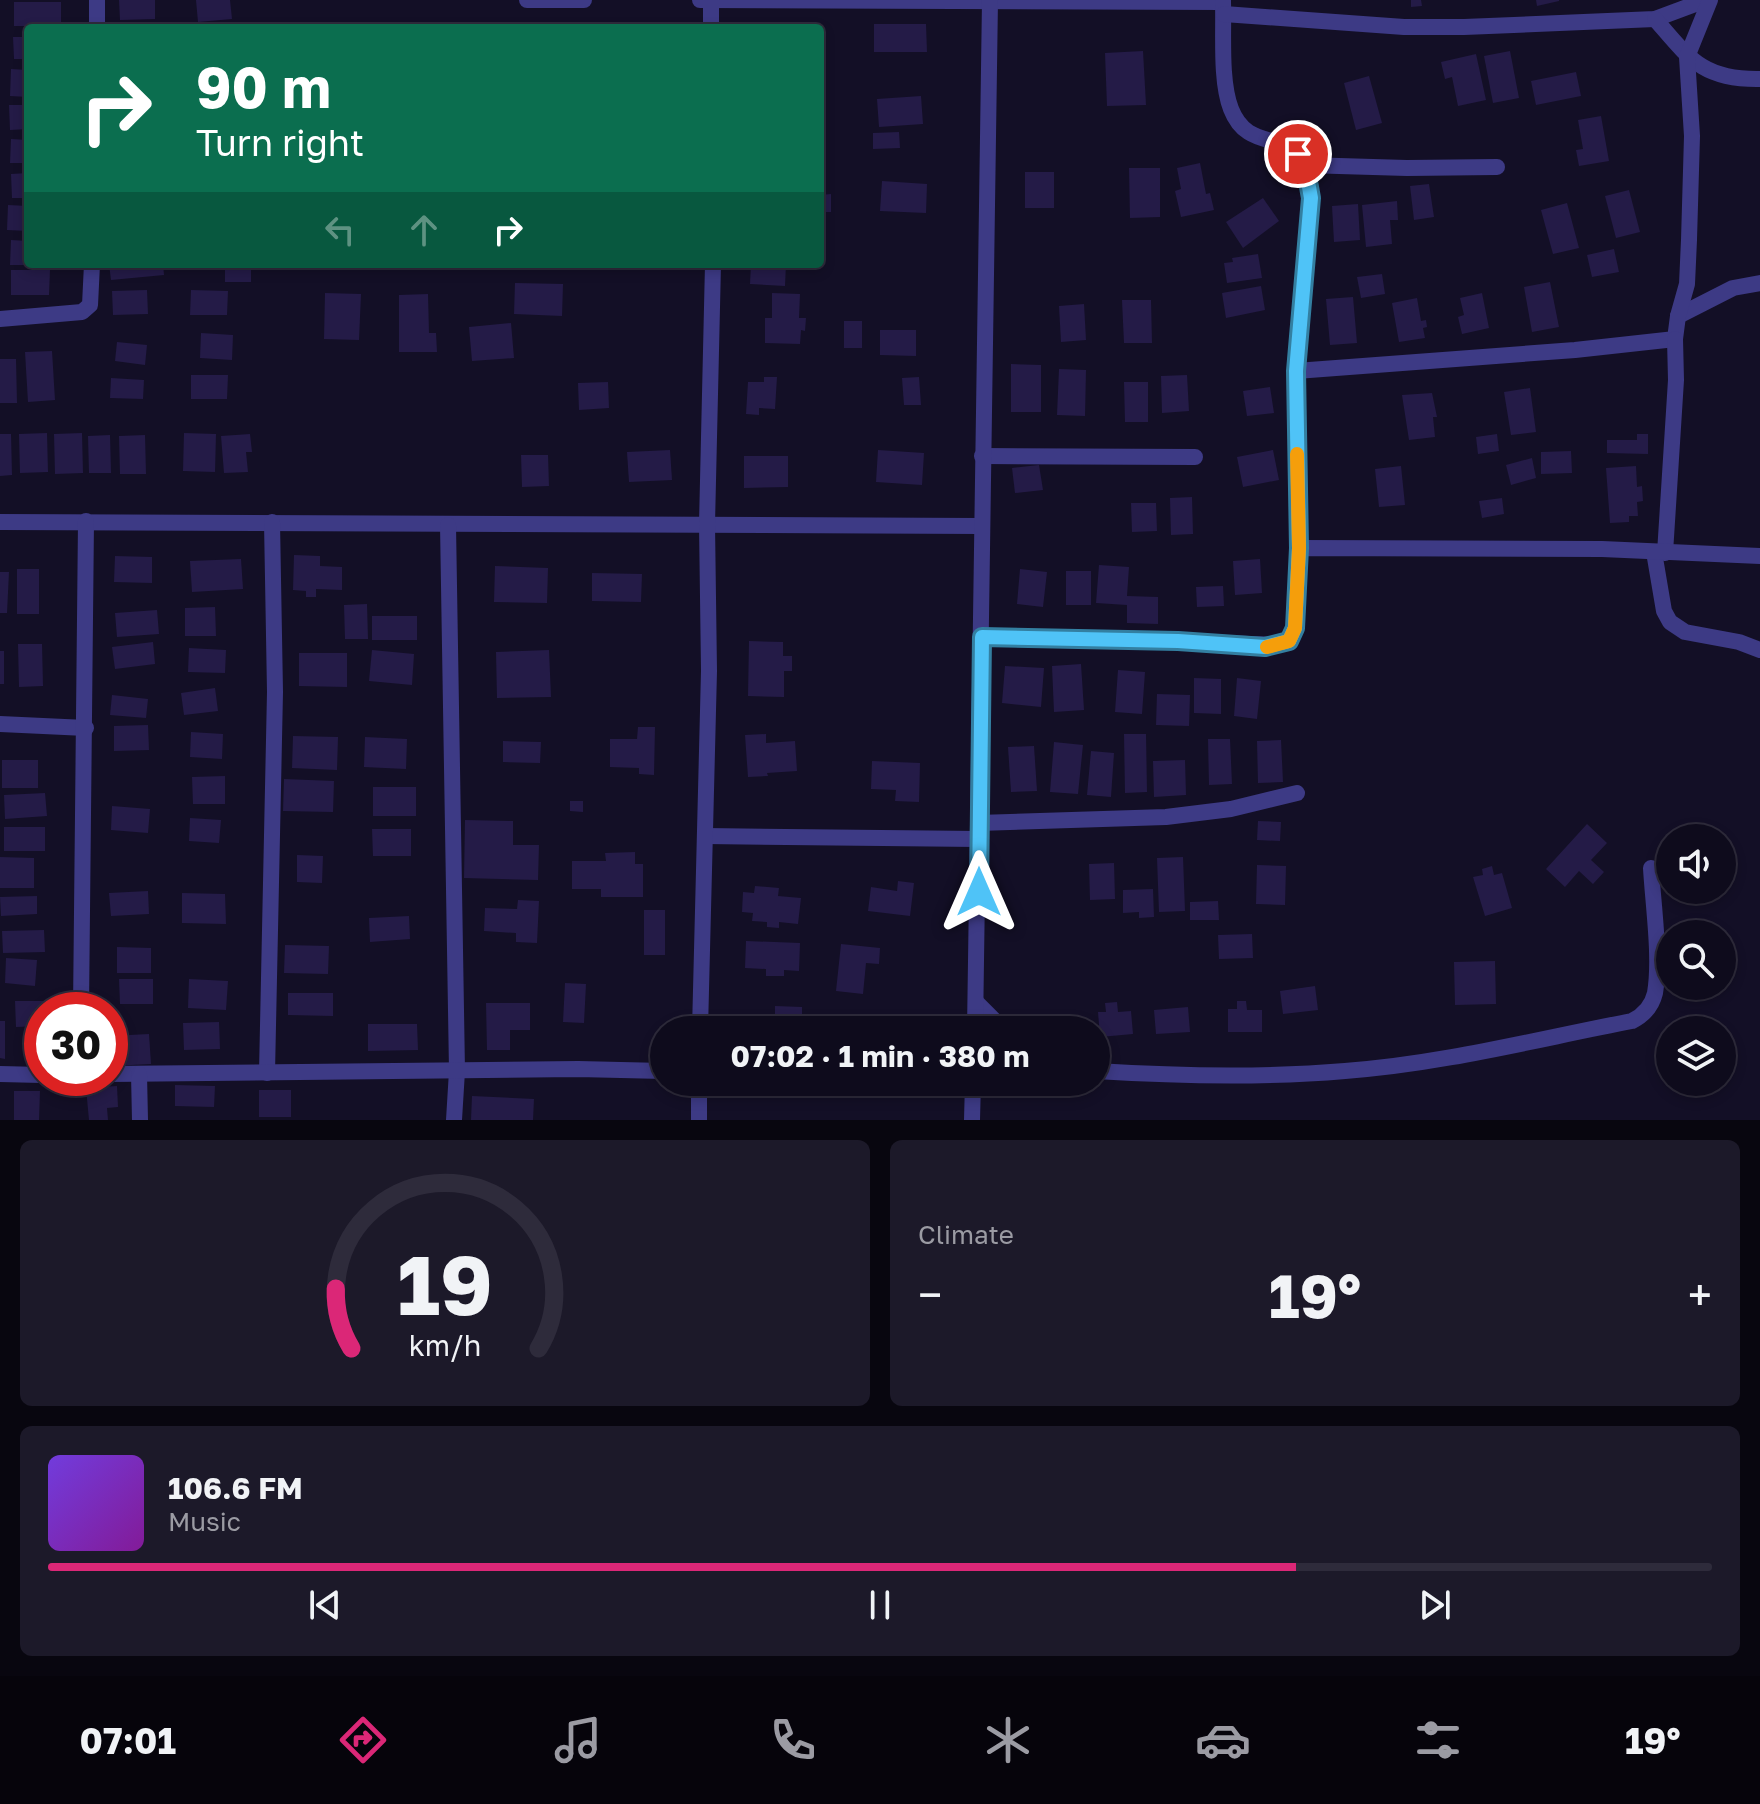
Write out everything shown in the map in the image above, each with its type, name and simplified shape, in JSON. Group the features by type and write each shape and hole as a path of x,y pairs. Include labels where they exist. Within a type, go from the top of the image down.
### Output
{"street":[{"path":"97,0 97,24"},
{"path":"527,0 584,0"},
{"path":"700,0 1223,5 1404,27 1655,19 1708,0"},
{"path":"711,0 711,24"},
{"path":"1708,0 1687,57 1692,136 1689,240 1687,284 1675,339 1676,380 1660,553 1664,611 1670,622 1685,632 1739,642 1760,650"},
{"path":"976,1016 990,1"},
{"path":"982,637 1277,645 1289,641 1295,628 1299,548 1296,371 1311,198 1305,165 1298,154 1289,146 1257,138 1243,127 1231,110 1226,86 1223,5"},
{"path":"1655,19 1687,57 1710,71 1730,78 1760,79"},
{"path":"1305,165 1497,167"},
{"path":"0,319 82,312 90,305 92,268"},
{"path":"700,1016 709,671 707,524 713,268"},
{"path":"1678,316 1733,288 1760,283"},
{"path":"1296,371 1575,350 1675,339"},
{"path":"982,456 1195,457"},
{"path":"81,992 86,521"},
{"path":"0,522 981,526"},
{"path":"267,1073 275,692 272,522"},
{"path":"448,525 457,1071 454,1120"},
{"path":"1299,548 1602,549 1760,556"},
{"path":"0,724 86,728"},
{"path":"705,836 978,831 1166,817 1231,809 1297,793"},
{"path":"1110,1071 1345,1072 1423,1061 1632,1021 1649,1008 1655,993 1651,868"},
{"path":"977,1003 990,1016"},
{"path":"128,1074 650,1071"},
{"path":"0,1074 24,1075"},
{"path":"139,1074 140,1120"},
{"path":"699,1096 699,1120"},
{"path":"972,1120 973,1096"}],"building":[{"path":"119,0 155,0 155,19 120,20"},
{"path":"196,0 230,0 232,19 198,22"},
{"path":"1411,0 1421,0 1422,6 1411,7"},
{"path":"1536,0 1559,0 1559,1 1537,6"},
{"path":"14,2 61,2 61,24 14,26"},
{"path":"874,24 926,24 927,52 874,52"},
{"path":"13,37 24,37 24,59 14,59"},
{"path":"1143,51 1146,105 1107,106 1105,53"},
{"path":"1510,51 1519,98 1493,103 1484,56"},
{"path":"1476,54 1486,100 1458,106 1452,77 1445,79 1441,62"},
{"path":"11,69 24,70 24,97 10,96"},
{"path":"1576,72 1581,96 1536,105 1531,81"},
{"path":"1369,76 1382,123 1356,130 1344,83"},
{"path":"921,96 923,124 879,127 877,99"},
{"path":"9,105 24,105 24,129 10,130"},
{"path":"1601,116 1609,161 1579,166 1576,150 1583,149 1578,120"},
{"path":"899,132 900,148 873,149 873,133"},
{"path":"11,139 24,140 24,163 10,163"},
{"path":"1200,163 1206,194 1210,193 1214,210 1181,217 1175,191 1181,189 1177,168"},
{"path":"1129,168 1160,168 1160,217 1130,218"},
{"path":"1025,172 1054,172 1054,208 1025,208"},
{"path":"24,173 24,198 12,198 11,174"},
{"path":"882,181 927,184 926,213 880,211"},
{"path":"1429,184 1434,217 1414,220 1410,186"},
{"path":"1629,190 1640,232 1616,238 1605,196"},
{"path":"831,194 831,212 824,212 824,195"},
{"path":"1263,198 1279,221 1243,248 1226,222"},
{"path":"1397,201 1398,220 1390,220 1392,244 1366,247 1362,205"},
{"path":"1567,203 1579,248 1553,254 1541,210"},
{"path":"1358,204 1360,240 1334,242 1332,206"},
{"path":"8,205 24,206 24,231 7,230"},
{"path":"11,240 24,241 24,265 10,265"},
{"path":"1614,249 1619,272 1592,277 1587,255"},
{"path":"1258,254 1262,278 1227,283 1224,263 1233,262 1232,258"},
{"path":"110,268 163,268 164,275 111,280"},
{"path":"225,268 251,268 251,282 225,282"},
{"path":"751,268 786,268 785,286 750,284"},
{"path":"11,270 50,270 49,295 11,295"},
{"path":"1382,274 1385,294 1361,298 1357,277"},
{"path":"1550,282 1559,327 1532,332 1524,287"},
{"path":"515,283 563,284 562,316 514,314"},
{"path":"1261,286 1265,310 1226,318 1222,293"},
{"path":"147,290 148,314 113,315 112,291"},
{"path":"191,290 228,291 227,315 190,315"},
{"path":"325,293 361,294 359,340 324,339"},
{"path":"772,293 800,294 799,318 806,318 800,344 765,343 765,318 772,318"},
{"path":"1482,293 1489,328 1462,334 1458,317 1464,315 1460,298"},
{"path":"428,294 429,333 436,333 437,352 399,352 399,295"},
{"path":"1353,297 1357,343 1330,345 1326,299"},
{"path":"1417,298 1421,321 1426,320 1427,327 1423,328 1425,338 1399,342 1392,303"},
{"path":"1122,300 1151,300 1152,343 1124,343"},
{"path":"1084,304 1086,340 1061,342 1059,306"},
{"path":"844,321 862,321 862,348 844,348"},
{"path":"511,323 514,358 472,361 469,327"},
{"path":"880,330 916,330 916,356 880,355"},
{"path":"201,333 233,335 232,360 200,358"},
{"path":"117,342 147,345 145,365 115,361"},
{"path":"52,351 55,400 28,402 25,352"},
{"path":"0,359 16,359 17,403 0,403"},
{"path":"1011,364 1041,365 1041,412 1011,412"},
{"path":"1059,369 1086,370 1085,416 1057,415"},
{"path":"191,375 228,375 227,399 191,399"},
{"path":"1187,375 1189,411 1162,413 1161,376"},
{"path":"764,377 777,377 775,409 759,408 759,415 746,414 748,382 764,382"},
{"path":"919,377 921,405 904,405 902,378"},
{"path":"111,378 144,380 143,399 110,398"},
{"path":"608,382 609,408 579,410 578,383"},
{"path":"1124,382 1148,382 1148,422 1125,422"},
{"path":"1270,387 1274,413 1247,416 1243,391"},
{"path":"1530,388 1536,432 1511,435 1504,392"},
{"path":"1432,393 1437,417 1433,417 1435,437 1409,440 1402,395"},
{"path":"47,433 48,472 20,473 19,434"},
{"path":"82,433 83,473 55,474 54,434"},
{"path":"184,433 216,434 215,472 183,471"},
{"path":"0,434 11,434 12,475 0,476"},
{"path":"250,434 252,452 246,452 248,472 224,473 221,436"},
{"path":"1497,434 1499,451 1478,454 1476,437"},
{"path":"1637,434 1648,434 1648,454 1607,453 1607,440 1637,440"},
{"path":"110,435 111,473 89,473 88,436"},
{"path":"145,435 146,474 120,474 119,436"},
{"path":"670,450 672,480 629,482 627,452"},
{"path":"878,450 924,453 922,485 876,482"},
{"path":"1273,450 1279,480 1243,487 1237,457"},
{"path":"1571,451 1572,473 1541,474 1541,452"},
{"path":"521,455 548,455 549,486 522,487"},
{"path":"744,456 788,456 788,487 744,488"},
{"path":"1532,458 1536,478 1511,485 1506,465"},
{"path":"1039,465 1043,490 1015,493 1012,468"},
{"path":"1401,466 1405,505 1379,507 1375,469"},
{"path":"1636,466 1637,487 1642,486 1643,501 1637,502 1638,516 1629,516 1629,522 1610,523 1606,468"},
{"path":"1192,497 1193,534 1171,535 1170,498"},
{"path":"1502,498 1504,514 1482,518 1479,501"},
{"path":"1131,503 1156,503 1157,531 1132,532"},
{"path":"294,555 320,556 320,566 342,567 342,590 316,589 316,597 306,597 306,591 293,590"},
{"path":"115,556 152,557 152,583 114,582"},
{"path":"241,559 243,589 192,592 190,561"},
{"path":"1260,559 1262,593 1235,595 1233,561"},
{"path":"1099,565 1129,567 1127,596 1158,597 1158,624 1127,623 1127,605 1096,603"},
{"path":"495,566 548,568 547,603 494,602"},
{"path":"17,569 39,569 39,614 17,614"},
{"path":"1020,569 1047,572 1043,607 1017,604"},
{"path":"1066,571 1091,571 1091,605 1066,605"},
{"path":"0,572 9,572 7,613 0,613"},
{"path":"592,573 642,574 641,602 592,601"},
{"path":"1223,586 1224,606 1197,607 1196,587"},
{"path":"367,604 368,639 345,639 344,605"},
{"path":"215,607 216,636 185,636 185,608"},
{"path":"157,610 159,634 117,637 115,613"},
{"path":"372,616 417,616 417,640 372,640"},
{"path":"749,641 783,642 783,656 792,656 792,671 784,671 784,697 748,696"},
{"path":"153,642 155,664 115,669 112,647"},
{"path":"18,644 42,644 43,686 19,687"},
{"path":"189,648 226,650 225,673 188,672"},
{"path":"372,650 414,654 412,685 369,681"},
{"path":"549,650 551,697 497,698 496,652"},
{"path":"0,651 4,651 4,684 0,684"},
{"path":"299,653 347,653 347,687 299,686"},
{"path":"1081,664 1084,710 1054,712 1052,666"},
{"path":"1005,666 1044,668 1041,707 1002,703"},
{"path":"1118,670 1145,672 1142,714 1115,712"},
{"path":"1194,678 1221,679 1221,714 1194,713"},
{"path":"1237,678 1261,681 1257,719 1234,716"},
{"path":"215,688 218,711 184,715 181,693"},
{"path":"1157,694 1190,695 1189,726 1156,725"},
{"path":"112,695 148,699 146,718 110,715"},
{"path":"148,725 149,750 114,751 114,726"},
{"path":"638,727 655,727 654,775 639,774 639,768 610,767 610,739 637,739"},
{"path":"191,732 223,734 222,759 190,757"},
{"path":"766,734 766,743 795,741 797,771 748,777 745,735"},
{"path":"1124,734 1146,734 1147,792 1125,793"},
{"path":"293,736 338,737 337,770 292,768"},
{"path":"365,737 407,739 406,769 364,767"},
{"path":"1208,739 1230,739 1232,784 1209,785"},
{"path":"1281,740 1283,782 1258,783 1257,741"},
{"path":"503,741 541,742 540,763 503,762"},
{"path":"1054,742 1083,745 1078,794 1050,792"},
{"path":"1034,746 1037,791 1011,792 1008,747"},
{"path":"1091,751 1114,753 1111,797 1087,795"},
{"path":"2,760 38,760 38,788 2,788"},
{"path":"1185,760 1186,795 1154,797 1153,761"},
{"path":"872,761 920,763 919,802 895,801 896,790 871,789"},
{"path":"225,776 225,804 193,804 192,777"},
{"path":"284,779 334,781 333,812 283,811"},
{"path":"373,787 416,787 416,816 373,816"},
{"path":"45,793 47,816 5,819 4,795"},
{"path":"570,801 583,801 583,812 570,811"},
{"path":"112,806 150,809 148,833 111,830"},
{"path":"190,818 221,820 219,843 189,841"},
{"path":"465,820 513,821 513,845 539,845 538,880 464,878"},
{"path":"1258,821 1281,822 1280,841 1257,840"},
{"path":"1587,824 1607,843 1591,860 1604,872 1593,884 1579,871 1565,887 1546,869"},
{"path":"4,827 45,827 45,851 4,851"},
{"path":"372,829 411,829 411,856 373,856"},
{"path":"635,852 635,864 643,864 643,897 601,897 601,889 572,889 572,861 606,861 605,853"},
{"path":"297,855 323,856 322,883 297,882"},
{"path":"0,857 34,858 34,888 0,888"},
{"path":"1183,857 1185,911 1159,912 1157,858"},
{"path":"1114,863 1115,899 1090,900 1089,864"},
{"path":"1257,865 1286,866 1285,905 1256,904"},
{"path":"1492,866 1494,875 1502,873 1512,908 1485,916 1473,877 1483,875 1482,869"},
{"path":"898,881 914,883 910,916 868,911 871,887 897,891"},
{"path":"755,886 779,888 778,896 801,898 798,924 779,922 779,928 767,927 767,922 752,921 753,913 742,912 743,892 754,893"},
{"path":"1153,889 1154,917 1139,918 1139,912 1123,913 1123,890"},
{"path":"148,891 149,914 111,916 109,893"},
{"path":"182,893 225,894 226,924 182,923"},
{"path":"37,896 37,914 1,916 0,897"},
{"path":"518,900 539,901 537,943 516,942 516,933 484,931 485,908 517,909"},
{"path":"1218,901 1219,920 1190,920 1190,902"},
{"path":"644,910 665,910 665,955 644,955"},
{"path":"409,916 410,939 370,942 369,918"},
{"path":"44,930 45,952 3,953 2,931"},
{"path":"1252,934 1253,958 1219,959 1218,935"},
{"path":"746,941 800,943 799,971 784,970 784,976 766,976 766,969 745,968"},
{"path":"841,944 880,948 879,964 866,963 863,994 836,991"},
{"path":"285,945 329,946 328,974 284,973"},
{"path":"117,947 151,948 151,973 117,973"},
{"path":"6,958 37,960 35,986 5,983"},
{"path":"1495,961 1496,1004 1455,1005 1454,962"},
{"path":"119,979 153,979 153,1004 128,1004 128,992 120,992"},
{"path":"189,979 228,981 226,1010 188,1008"},
{"path":"565,983 586,984 584,1023 563,1022"},
{"path":"1315,986 1318,1010 1283,1014 1280,991"},
{"path":"288,993 333,993 333,1016 288,1015"},
{"path":"15,1001 24,1001 24,1027 16,1027"},
{"path":"1237,1001 1246,1001 1247,1010 1262,1010 1262,1032 1228,1032 1228,1009 1237,1009"},
{"path":"1117,1002 1118,1012 1131,1011 1133,1034 1110,1036 1110,1016 1098,1016 1098,1012 1106,1012 1105,1003"},
{"path":"486,1003 530,1003 530,1030 510,1030 510,1050 487,1050"},
{"path":"775,1006 802,1007 802,1016 775,1016"},
{"path":"1188,1007 1190,1032 1156,1034 1154,1010"},
{"path":"0,1021 5,1021 5,1059 0,1058"},
{"path":"219,1022 220,1049 184,1050 183,1023"},
{"path":"368,1024 417,1024 418,1050 368,1051"},
{"path":"149,1034 151,1064 128,1065 128,1035"},
{"path":"175,1085 215,1086 214,1107 175,1106"},
{"path":"259,1090 291,1090 291,1117 259,1117"},
{"path":"14,1091 24,1091 24,1096 40,1096 39,1120 14,1120"},
{"path":"87,1096 117,1096 118,1107 107,1108 108,1120 89,1120"},
{"path":"472,1096 534,1099 533,1120 471,1120"}],"slow traffic":[{"path":"1267,647 1289,641 1295,628 1299,548 1297,454"}],"route":[{"path":"979,892 982,637 1178,641 1265,647 1289,641 1295,628 1299,548 1296,371 1311,198 1305,165 1298,154"}]}
